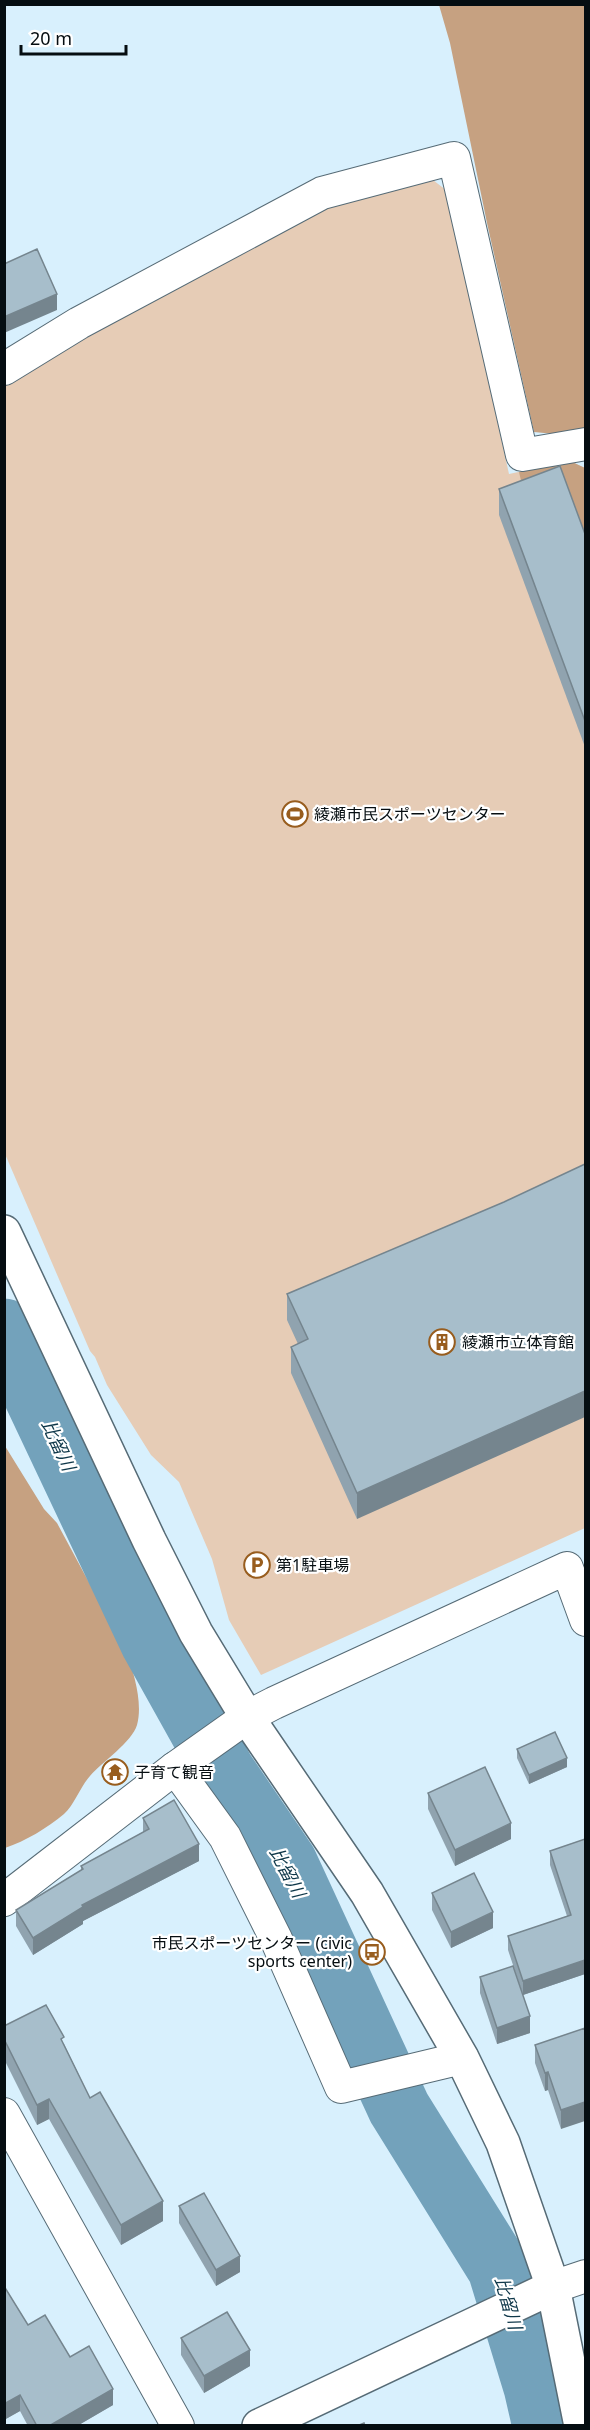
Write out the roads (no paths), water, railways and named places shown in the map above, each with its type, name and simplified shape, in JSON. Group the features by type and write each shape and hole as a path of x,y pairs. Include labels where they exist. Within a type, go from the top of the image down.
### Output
{"street":[{"path":"4,369 80,323 322,193 454,158 522,455 585,444"},
{"path":"4,1232 148,1540 196,1633 235,1726 367,1893 462,2058 503,2143 541,2293 581,2426"},
{"path":"4,1900 182,1763 235,1726 567,1568 585,1620"},
{"path":"182,1763 225,1837 276,1939 341,2087 462,2058"},
{"path":"4,2114 178,2426"},
{"path":"259,2426 541,2293 585,2276"}],"waterway":[{"name":"比留川","path":"4,1330 152,1643 224,1772 286,1863 399,2108 499,2269 535,2387 544,2426"}],"place":[{"name":"綾瀬市民スポーツセンター","path":"295,814"},
{"name":"綾瀬市立体育館","path":"442,1342"},
{"name":"第1駐車場","path":"257,1565"},
{"name":"子育て観音","path":"115,1772"},
{"name":"市民スポーツセンター (civic sports center)","path":"372,1952"}]}
